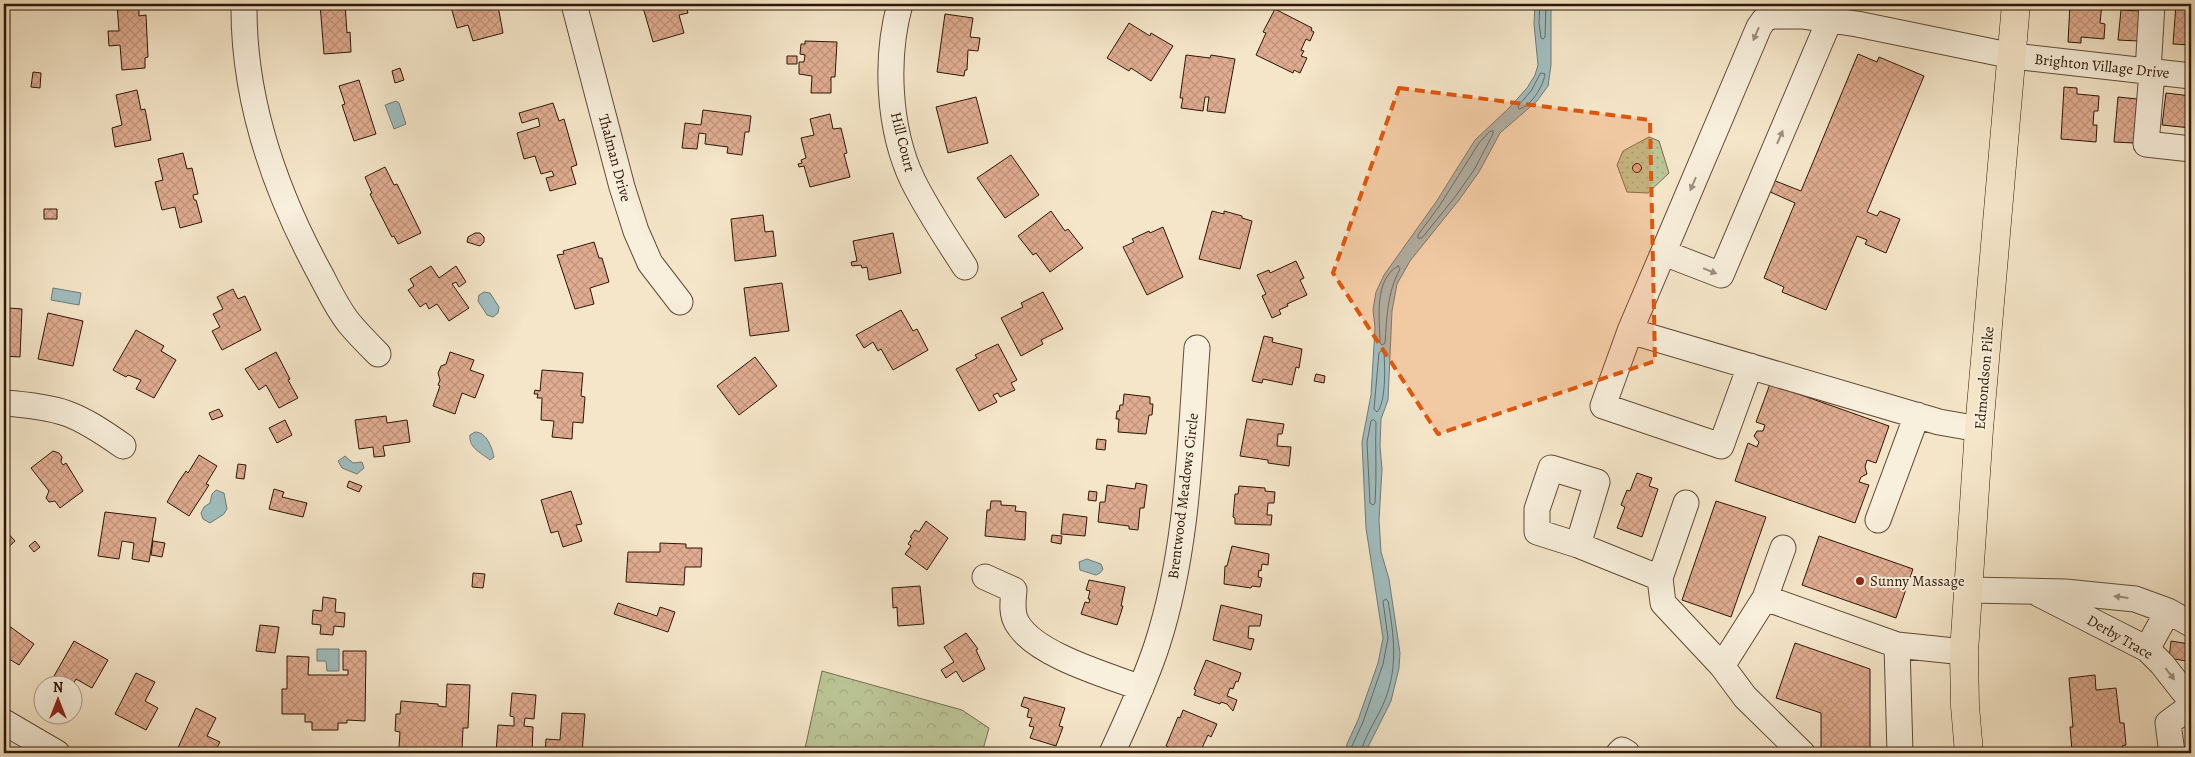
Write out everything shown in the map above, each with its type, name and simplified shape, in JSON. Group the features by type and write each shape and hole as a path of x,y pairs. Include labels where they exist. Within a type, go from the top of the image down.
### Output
{"main road":[{"name":"Edmondson Pike","path":"1969,753 1965,706 1964,652 1979,429 2013,56 2016,4"}],"street":[{"path":"244,4 246,51 252,90 262,138 275,176 308,250 341,311 349,323 378,354"},
{"name":"Thalman Drive","path":"574,4 622,187 636,231 650,263 680,302"},
{"name":"Hill Court","path":"900,4 894,26 891,68 894,113 899,137 912,179 965,267"},
{"path":"2152,4 2146,144 2191,149"},
{"name":"Brighton Village Drive","path":"1750,366 1721,446 1603,406 1630,332 1764,20 1767,17 1778,14 1830,19 2013,56 2191,76"},
{"path":"1664,253 1721,275 1830,19"},
{"path":"1630,332 1916,416 1979,429"},
{"name":"Brentwood Meadows Circle","path":"1112,753 1141,688 1157,645 1175,569 1190,448 1197,348"},
{"path":"4,402 42,406 68,412 86,421 123,446"},
{"path":"1878,520 1916,416"},
{"path":"1686,502 1660,578 1664,603 1722,666 1744,697 1802,753"},
{"path":"1578,545 1660,578"},
{"path":"1722,666 1765,598 1783,548"},
{"path":"984,577 1014,590 1013,614 1017,623 1036,643 1060,656 1141,688"},
{"name":"Derby Trace","path":"1968,590 2065,592 2135,599 2168,610 2191,624"},
{"name":"Derby Trace","path":"2035,592 2147,649 2162,664 2191,701"},
{"path":"1765,598 1897,645 1964,652"},
{"path":"2147,649 2168,610"},
{"path":"1897,645 1900,753"},
{"path":"2172,753 2168,723 2191,706"},
{"path":"4,722 57,753"},
{"path":"1619,753 1622,750 1627,753"}],"highlighted area":[{"path":"1399,88 1650,120 1655,361 1438,434 1333,273"}],"green space":[{"path":"1649,137 1659,141 1669,173 1648,193 1627,192 1617,165 1623,151"},
{"path":"822,671 962,710 989,728 982,753 804,753"}],"water":[{"path":"1535,4 1551,4 1551,65 1548,86 1537,101 1500,133 1479,172 1410,261 1397,284 1392,311 1388,400 1381,419 1380,446 1382,469 1379,520 1381,552 1389,579 1400,653 1399,668 1391,701 1365,753 1346,753 1347,744 1358,720 1378,663 1383,638 1366,528 1362,442 1371,395 1375,328 1373,310 1376,292 1384,275 1436,202 1475,140 1509,108 1527,88 1535,75 1538,65 1534,24"},
{"path":"396,101 399,103 406,124 394,129 385,105"},
{"path":"53,288 81,293 79,305 51,300"},
{"path":"484,292 490,293 499,307 498,313 493,317 487,315 478,301 479,295"},
{"path":"475,432 483,435 488,441 494,457 490,460 471,444 470,435"},
{"path":"345,456 353,463 362,462 364,468 357,474 342,468 338,461"},
{"path":"216,490 224,493 227,509 224,514 210,523 203,519 201,513 204,507 210,503 212,494"},
{"path":"1087,559 1101,564 1103,569 1100,573 1096,575 1080,570 1079,562"},
{"path":"317,649 339,649 339,671 327,671 326,661 317,661"}],"building":[{"path":"117,4 139,4 139,16 146,15 148,57 145,58 145,68 122,70 120,45 109,46 108,31 119,31"},
{"path":"320,4 345,4 347,33 350,32 351,52 324,54"},
{"path":"463,4 495,4 496,7 498,6 503,33 473,41 468,25 457,28 451,7"},
{"path":"642,4 685,4 688,13 679,15 684,33 653,42"},
{"path":"1085,4 1127,4 1127,6"},
{"path":"2070,4 2102,4 2100,23 2105,24 2104,39 2081,37 2081,43 2068,42"},
{"path":"2176,4 2191,4 2191,45 2173,44"},
{"path":"1275,9 1312,28 1311,30 1314,32 1310,41 1306,39 1301,50 1304,51 1301,56 1307,58 1300,73 1294,70 1293,73 1256,55 1266,33 1263,32"},
{"path":"2121,10 2140,11 2138,41 2118,40"},
{"path":"945,14 973,18 970,37 980,38 978,51 968,50 967,70 965,70 964,76 937,72"},
{"path":"1129,23 1150,36 1151,33 1173,46 1151,81 1131,68 1129,71 1107,58"},
{"path":"805,41 837,42 835,77 831,77 831,93 811,93 812,76 799,74 799,62 804,62 805,55 800,54 801,44 805,44"},
{"path":"1858,54 1877,62 1879,57 1924,76 1867,212 1877,216 1880,211 1900,219 1886,253 1865,244 1867,240 1857,236 1826,310 1782,292 1784,287 1764,278 1795,203 1768,191 1773,180 1801,191"},
{"path":"1186,55 1210,58 1211,55 1235,59 1225,113 1207,111 1209,97 1205,97 1203,111 1181,108 1183,98 1180,98"},
{"path":"787,56 797,56 797,64 787,64"},
{"path":"400,68 404,80 395,83 392,71"},
{"path":"33,72 41,73 40,88 31,87"},
{"path":"359,80 376,134 354,141 342,105 345,104 339,86"},
{"path":"2064,87 2077,88 2077,94 2099,96 2098,111 2094,111 2093,125 2097,125 2096,142 2061,139"},
{"path":"137,90 141,110 145,109 151,140 115,147 112,128 122,125 116,95"},
{"path":"2166,93 2191,96 2191,128 2162,125"},
{"path":"976,97 988,143 948,153 936,107"},
{"path":"2118,97 2137,99 2134,143 2114,142"},
{"path":"553,103 559,121 564,119 577,165 571,167 576,184 550,191 546,178 554,176 552,171 541,174 535,156 524,159 517,133 540,126 538,118 522,123 519,113"},
{"path":"703,110 751,116 749,132 745,132 742,155 727,153 728,147 705,144 706,134 699,133 697,149 682,148 685,123 701,125"},
{"path":"830,114 833,129 841,128 847,153 844,154 850,177 810,187 804,166 799,167 798,164 802,163 801,160 806,158 801,138 814,135 810,119"},
{"path":"183,153 187,169 192,168 198,194 193,195 202,222 180,228 175,207 162,210 155,182 163,180 158,159"},
{"path":"1011,155 1039,195 1005,218 977,178"},
{"path":"1637,163 1642,168 1637,173 1632,168"},
{"path":"385,167 394,185 397,184 421,233 398,244 394,236 392,237 370,194 372,193 365,177"},
{"path":"44,209 57,209 57,219 44,219"},
{"path":"1051,211 1065,231 1068,229 1083,248 1050,272 1036,253 1033,255 1018,236"},
{"path":"1212,211 1224,214 1224,211 1252,221 1240,269 1199,259"},
{"path":"763,215 765,232 773,231 776,256 735,261 731,219"},
{"path":"1163,227 1183,277 1147,295 1123,247 1134,242 1132,239"},
{"path":"475,233 480,233 484,237 484,242 480,246 467,242 468,237"},
{"path":"893,233 901,273 869,280 867,267 862,268 861,265 852,266 851,262 857,261 853,241"},
{"path":"594,242 599,258 602,258 609,282 590,288 594,304 575,309 557,255 564,254 563,251"},
{"path":"1296,261 1304,278 1300,280 1307,295 1287,304 1288,306 1279,310 1281,314 1272,318 1262,296 1266,294 1257,275 1269,270 1270,273"},
{"path":"431,266 439,278 456,266 466,282 459,287 456,282 452,284 469,308 449,321 437,304 429,309 426,303 420,307 408,290 414,286 410,279"},
{"path":"782,283 789,331 750,336 744,288"},
{"path":"233,289 238,299 245,296 261,330 222,350 212,331 220,327 213,314 223,309 217,297"},
{"path":"1043,292 1063,329 1041,340 1043,344 1021,356 1001,318 1023,307 1021,303"},
{"path":"9,308 22,309 20,357 4,356 4,311 9,311"},
{"path":"901,310 913,331 917,329 928,350 893,370 881,349 878,351 873,342 864,348 856,335"},
{"path":"48,313 83,321 73,366 38,359"},
{"path":"136,330 164,346 161,351 176,360 154,398 136,389 141,380 128,375 126,377 113,370"},
{"path":"1264,336 1273,338 1272,342 1302,349 1299,368 1296,367 1292,385 1263,379 1262,383 1252,381"},
{"path":"998,344 1017,380 1011,383 1015,390 1000,397 998,393 993,395 997,402 979,411 956,369 977,358 975,355"},
{"path":"276,352 298,398 279,408 266,385 259,390 245,369"},
{"path":"450,352 474,360 470,370 484,375 475,398 462,393 455,414 433,406 440,386 438,385 440,380 438,373 441,366 446,364"},
{"path":"755,357 777,386 739,415 717,386"},
{"path":"542,370 583,373 581,396 585,397 583,423 573,422 572,439 552,437 554,421 541,420 542,398 537,398 538,394 534,394 535,390 540,391"},
{"path":"1316,374 1325,376 1324,383 1314,381"},
{"path":"1770,384 1889,426 1876,463 1867,460 1865,467 1867,474 1861,477 1859,482 1869,485 1855,523 1735,481 1748,443 1757,447 1759,442 1754,436 1757,431 1763,431 1765,425 1756,422"},
{"path":"1124,394 1150,397 1150,404 1153,404 1152,415 1149,415 1146,434 1118,432 1119,419 1116,419 1117,411 1119,411 1120,405 1123,405"},
{"path":"219,409 223,416 212,420 209,413"},
{"path":"386,416 387,423 407,420 410,442 383,446 385,456 374,457 373,447 359,449 355,420"},
{"path":"1247,419 1284,424 1282,434 1278,434 1277,446 1291,447 1289,466 1268,463 1268,460 1240,456"},
{"path":"285,420 292,435 277,443 269,428"},
{"path":"1097,439 1106,440 1105,450 1096,449"},
{"path":"53,451 59,453 62,457 61,462 63,465 66,463 83,491 60,508 55,501 49,502 46,498 49,491 31,468"},
{"path":"199,455 217,466 206,484 209,485 189,516 167,502 179,481 186,471 188,473"},
{"path":"238,464 246,465 244,479 236,478"},
{"path":"1637,473 1652,478 1649,486 1658,489 1642,537 1617,528 1625,507 1621,505 1627,490 1630,491"},
{"path":"349,481 362,486 359,492 347,487"},
{"path":"1136,483 1147,485 1144,508 1140,508 1138,530 1129,529 1129,526 1098,522 1100,502 1105,502 1107,485 1135,489"},
{"path":"1239,486 1265,488 1265,491 1275,492 1274,503 1268,503 1267,515 1272,515 1271,525 1235,524 1235,518 1233,517 1235,494 1238,494"},
{"path":"274,489 284,492 282,497 307,503 303,517 269,509"},
{"path":"571,491 582,524 576,525 582,541 563,547 558,531 551,533 541,500"},
{"path":"1089,491 1097,492 1096,501 1088,500"},
{"path":"991,501 1001,501 1001,505 1016,506 1015,511 1026,512 1025,540 985,536 987,510 990,510"},
{"path":"1716,501 1766,517 1731,617 1682,600"},
{"path":"105,512 156,518 149,562 132,559 134,543 122,541 119,559 98,556"},
{"path":"1063,514 1087,517 1085,536 1061,534"},
{"path":"926,521 948,538 927,570 905,554 911,546 908,544 912,538 910,537 915,530 919,532"},
{"path":"4,529 15,541 4,551"},
{"path":"1052,535 1062,536 1061,544 1051,542"},
{"path":"1819,536 1913,569 1896,618 1802,585"},
{"path":"35,541 40,547 34,552 29,546"},
{"path":"153,541 165,543 162,557 151,555"},
{"path":"660,543 686,544 686,548 702,548 701,567 685,567 684,585 626,582 628,552 660,552"},
{"path":"1232,546 1269,554 1268,565 1262,564 1261,571 1259,570 1258,577 1262,578 1260,587 1252,586 1251,588 1224,584 1225,566 1227,566"},
{"path":"473,573 485,574 483,588 472,587"},
{"path":"1089,580 1125,587 1121,606 1123,606 1117,625 1081,614 1085,602 1089,603 1090,599 1088,599 1090,591 1086,590"},
{"path":"920,586 924,624 898,626 897,607 893,608 892,588"},
{"path":"323,597 336,599 335,612 345,613 344,627 334,626 333,635 320,634 321,625 312,624 313,610 322,611"},
{"path":"618,603 657,616 660,607 675,612 668,632 614,614"},
{"path":"1221,605 1262,615 1260,626 1249,626 1248,638 1254,639 1251,650 1213,640"},
{"path":"5,623 34,644 19,665 4,656"},
{"path":"260,625 279,627 275,653 256,651"},
{"path":"966,633 978,649 976,650 985,669 963,682 956,671 946,678 941,670 954,662 944,647"},
{"path":"74,641 108,660 92,688 82,682 82,674 55,674"},
{"path":"2171,641 2189,644 2186,661 2169,658"},
{"path":"1795,643 1870,669 1870,753 1821,753 1821,713 1776,698"},
{"path":"343,651 366,651 365,721 347,720 347,723 338,723 338,730 312,730 312,722 305,722 305,714 282,714 282,689 287,689 287,656 309,657 308,675 348,675 348,670 343,670"},
{"path":"1206,660 1241,673 1238,682 1236,681 1233,689 1230,688 1227,696 1237,700 1233,711 1227,704 1221,702 1220,704 1194,695 1196,690 1194,689"},
{"path":"136,673 155,682 145,701 158,708 146,730 115,714"},
{"path":"2095,675 2096,690 2116,688 2120,723 2124,723 2126,745 2122,746 2123,753 2078,753 2077,750 2072,751 2070,727 2073,727 2069,678"},
{"path":"447,684 470,685 468,728 463,728 462,750 459,749 459,753 412,753 413,748 409,751 403,751 399,747 400,732 395,731 396,714 400,714 401,701 438,704 438,706 446,707"},
{"path":"512,693 536,695 534,719 525,718 524,726 533,727 532,753 496,753 498,725 514,726 514,717 510,716"},
{"path":"1024,697 1065,708 1059,726 1063,727 1056,746 1030,738 1034,727 1029,726 1032,718 1027,717 1029,709 1021,706"},
{"path":"196,708 216,718 207,736 220,742 214,753 183,753 177,750"},
{"path":"1183,710 1217,724 1211,737 1208,735 1202,748 1205,750 1204,753 1182,753 1166,746 1178,717 1180,718"},
{"path":"562,713 585,714 582,753 545,753 546,739 560,740"}],"place":[{"name":"Sunny Massage","path":"1860,581"}]}
